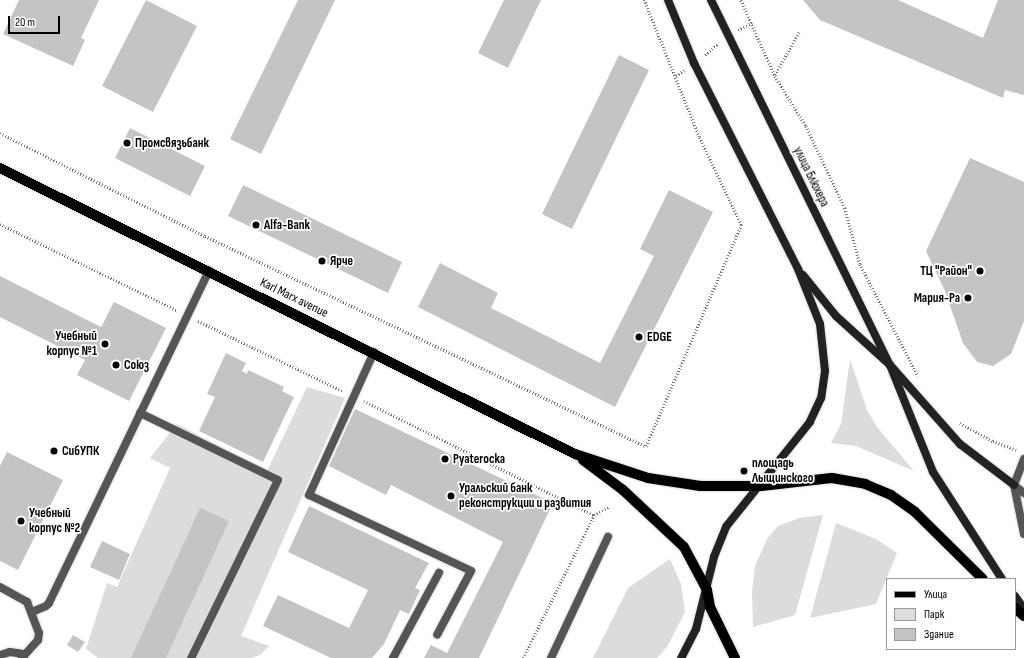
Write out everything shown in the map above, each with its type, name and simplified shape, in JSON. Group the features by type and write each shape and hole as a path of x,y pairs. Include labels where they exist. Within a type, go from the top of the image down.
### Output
{"main road":[{"path":"668,0 694,63 798,269 820,324 825,371 821,398 810,422 761,486 726,527 714,557 707,590 696,629 681,658"},
{"name":"улица Блюхера","path":"711,0 890,364"},
{"name":"Karl Marx avenue","path":"0,168 374,352 575,454"},
{"path":"798,269 836,316 890,364 960,444 1014,485"},
{"path":"890,364 933,472 1001,578"},
{"path":"575,454 648,478 700,486 761,486 832,478 865,484 891,495 915,512 982,578"},
{"path":"575,454 669,530 684,547 707,590 710,607 735,658"},
{"path":"1016,597 1024,609"},
{"path":"1016,609 1024,616"}],"street":[{"path":"32,612 46,606 49,602 209,271"},
{"path":"374,352 309,495 471,571 437,635"},
{"path":"140,413 278,480 191,658"},
{"path":"1024,460 1014,485 1024,534"},
{"path":"1014,485 1024,489"},
{"path":"1014,485 1024,493"},
{"path":"550,658 608,537"},
{"path":"393,658 439,573"},
{"path":"0,587 24,599 32,612 39,637 24,656 10,652 0,655"}],"path":[{"path":"0,133 206,236 646,446 741,225 699,136 644,0"},
{"path":"741,0 775,76 810,133 845,208 860,264 920,378"},
{"path":"775,76 799,32"},
{"path":"0,224 594,515"},
{"path":"958,422 993,441 1018,451"},
{"path":"523,658 594,515 610,506"}],"green space":[{"path":"850,359 867,410 877,427 914,471 856,446 831,443 841,424"},
{"path":"307,387 345,398 241,636 269,646 260,655 251,658 98,658 86,649 107,583 117,587 170,468 150,458 177,424 267,471"},
{"path":"823,515 795,615 753,627 752,592 755,566 767,539 778,526 799,518"},
{"path":"836,523 876,539 897,553 876,604 810,618"},
{"path":"670,559 681,584 685,612 667,647 657,658 593,658 628,588"}],"building":[{"path":"19,0 99,0 81,38 85,40 73,66 3,34"},
{"path":"146,0 197,26 153,112 102,86"},
{"path":"298,0 335,0 261,154 230,139"},
{"path":"504,0 541,0 508,68 478,53"},
{"path":"803,0 898,0 983,38 998,0 1024,0 1024,95 1005,90 1003,98 820,20"},
{"path":"619,55 649,70 572,229 542,214"},
{"path":"130,128 205,166 190,196 115,158"},
{"name":"ТЦ \"Район\"","path":"970,158 1024,182 1024,321 1011,354 993,366 977,362 963,343 945,291 926,251"},
{"path":"243,185 402,262 388,293 228,216"},
{"path":"669,190 713,212 615,407 418,307 440,263 498,293 491,308 600,363 654,256 640,249"},
{"name":"Учебный корпус №1","path":"0,276 101,327 114,302 166,328 129,401 77,375 85,360 0,317"},
{"path":"226,353 246,363 242,371 247,374 248,370 284,387 282,391 294,397 263,462 199,431 215,397 207,394"},
{"path":"355,409 553,503 479,658 424,658 431,645 447,653 503,542 391,485 386,495 329,466"},
{"name":"Учебный корпус №2","path":"7,452 63,480 18,570 0,561 0,466"},
{"path":"309,506 429,563 415,588 420,590 409,614 400,610 384,644 372,658 331,658 263,626 278,595 349,628 368,590 288,552"},
{"path":"200,508 229,521 166,658 131,658"},
{"path":"102,541 130,554 119,580 90,567"},
{"path":"73,635 85,642 78,652 67,645"}],"place":[{"name":"Промсвязьбанк","path":"127,143"},
{"name":"Alfa-Bank","path":"256,225"},
{"name":"Ярче","path":"322,261"},
{"name":"ТЦ \"Район\"","path":"980,271"},
{"name":"Мария-Ра","path":"968,298"},
{"name":"EDGE","path":"639,337"},
{"name":"Учебный корпус №1","path":"105,344"},
{"name":"Союз","path":"116,365"},
{"name":"СибУПК","path":"54,451"},
{"name":"Pyaterocka","path":"445,459"},
{"name":"площадь Лыщинского","path":"744,471"},
{"name":"Уральский банк реконструкции и развития","path":"451,496"},
{"name":"Учебный корпус №2","path":"21,521"}]}
